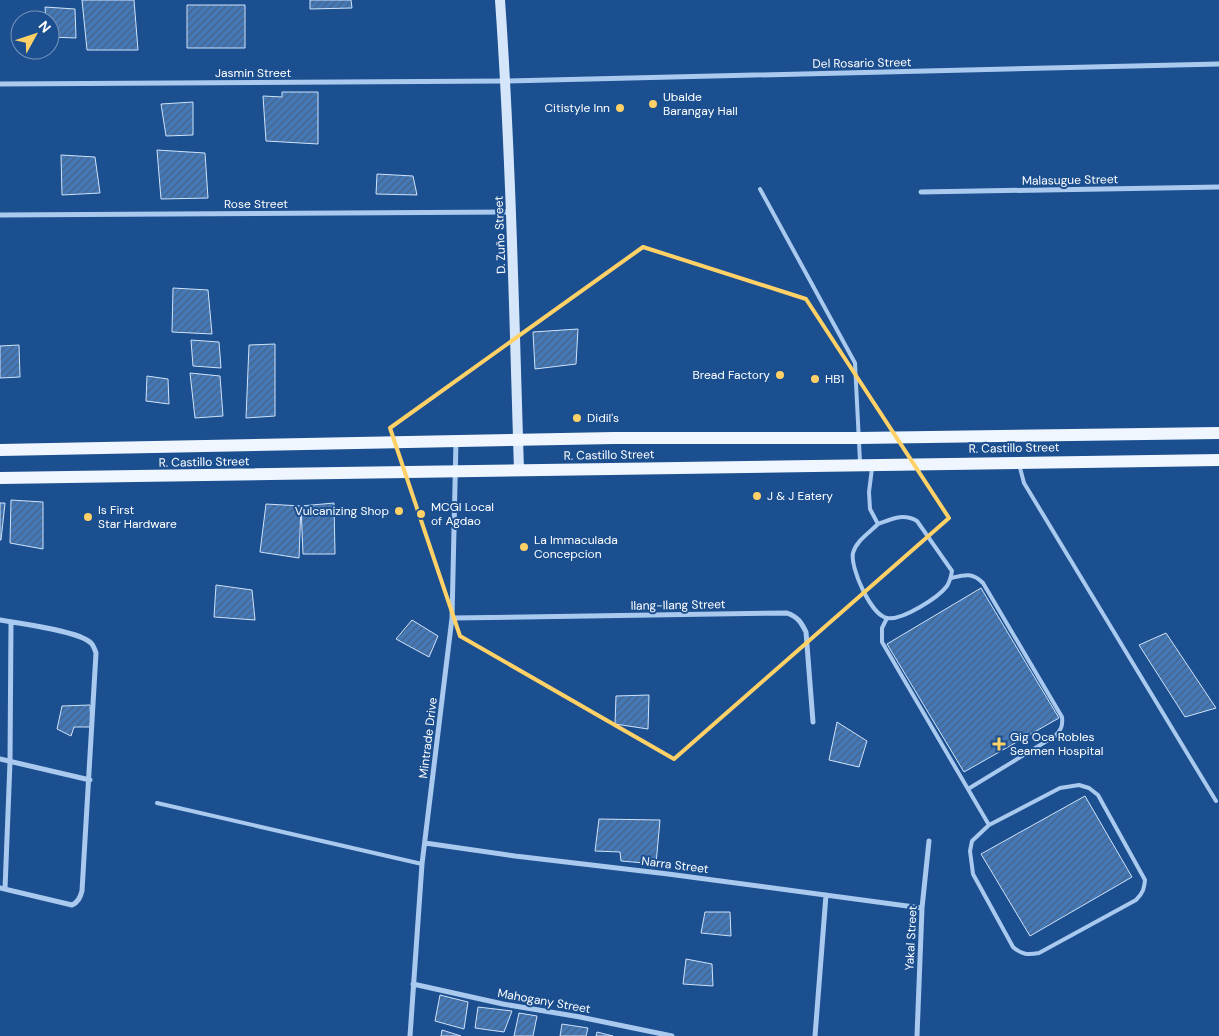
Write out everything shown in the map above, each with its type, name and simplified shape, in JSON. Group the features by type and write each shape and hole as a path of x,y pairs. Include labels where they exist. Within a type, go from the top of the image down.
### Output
{"main road":[{"name":"R. Castillo Street","path":"0,450 518,440 1219,433"},
{"name":"R. Castillo Street","path":"0,478 1219,460"}],"street":[{"name":"D. Zuño Street","path":"500,0 512,212 519,470"},
{"name":"Del Rosario Street","path":"506,82 1219,64"},
{"name":"Jasmin Street","path":"0,84 506,82"},
{"name":"Malasugue Street","path":"921,192 1219,187"},
{"name":"Rose Street","path":"0,215 512,212"},
{"name":"Mintrade Drive","path":"410,1036 422,864 452,618 456,441"},
{"name":"Ilang-Ilang Street","path":"452,618 787,613 795,616 801,622 806,632 813,722"},
{"path":"0,620 11,622 68,633 91,643 96,654 82,891 77,902 72,905 2,888 10,762 11,622"},
{"path":"0,760 90,780"},
{"name":"Yakal Street","path":"916,1036 922,908 929,841"},
{"name":"Narra Street","path":"425,843 922,908"},
{"path":"815,1036 826,895"},
{"name":"Mahogany Street","path":"413,984 503,1004 580,1017 672,1036"}],"lane":[{"path":"760,189 856,363 858,438 866,466 870,509 878,524"},
{"path":"1018,462 1024,483 1216,802"},
{"path":"900,516 910,517 917,521 949,565 952,571 951,578 947,586 939,593 908,614 887,618 881,615 869,602 852,562 854,551 859,541 878,524 900,516"},
{"path":"951,578 968,574 977,577 982,582 1062,717 1063,725 1055,736 968,788"},
{"path":"887,618 882,628 882,642 989,825"},
{"path":"1079,785 1089,788 1098,795 1145,880 1142,894 1136,900 1039,953 1027,955 1019,952 1013,947 973,874 970,851 972,841 989,825 1060,788 1079,785"},
{"path":"157,803 422,864"}],"highlighted area":[{"path":"643,247 806,299 949,518 674,759 460,636 390,428"}],"building":[{"path":"82,0 134,0 138,50 87,50"},
{"path":"310,0 351,0 352,8 310,9"},
{"path":"187,5 245,5 245,48 187,48"},
{"path":"45,7 75,9 76,38 60,37 60,10 45,10"},
{"path":"282,92 318,92 318,144 266,141 263,96 282,97"},
{"path":"193,102 193,135 166,136 161,104"},
{"path":"157,150 205,153 208,198 161,199"},
{"path":"61,155 95,157 100,193 62,195"},
{"path":"377,174 413,176 417,195 376,194"},
{"path":"173,288 208,290 212,334 172,332"},
{"path":"578,329 576,364 535,369 533,332"},
{"path":"191,340 219,342 221,368 193,366"},
{"path":"275,344 275,416 246,418 249,345"},
{"path":"19,345 20,377 0,378 0,346"},
{"path":"190,373 220,376 223,416 195,418"},
{"path":"147,376 168,379 169,404 146,401"},
{"path":"11,500 43,502 43,549 10,543"},
{"path":"0,503 5,503 1,540 0,540"},
{"path":"334,503 335,554 303,554 301,506"},
{"path":"266,504 301,506 299,558 260,552"},
{"path":"216,585 252,590 255,620 214,617"},
{"path":"981,588 1059,718 964,772 887,644"},
{"path":"412,620 438,636 429,657 396,639"},
{"path":"1166,633 1216,708 1185,717 1139,645"},
{"path":"649,695 648,729 615,724 616,696"},
{"path":"90,705 91,727 74,727 71,736 57,729 62,706"},
{"path":"837,722 867,741 859,767 829,760"},
{"path":"1085,796 1132,877 1030,936 981,854"},
{"path":"599,819 660,820 656,864 621,861 620,852 595,851"},
{"path":"705,912 730,912 731,936 701,933"},
{"path":"686,959 712,964 713,986 683,984"},
{"path":"440,995 468,1002 464,1029 435,1021"},
{"path":"478,1007 512,1011 504,1032 475,1028"},
{"path":"519,1013 537,1016 533,1036 514,1036"},
{"path":"562,1024 588,1028 586,1036 560,1036"},
{"path":"442,1030 461,1036 441,1036"},
{"path":"597,1032 613,1036 596,1036"}],"place":[{"name":"Ubalde Barangay Hall","path":"653,104"},
{"name":"Citistyle Inn","path":"620,108"},
{"name":"Bread Factory","path":"780,375"},
{"name":"HB1","path":"815,379"},
{"name":"Didil's","path":"577,418"},
{"name":"J & J Eatery","path":"757,496"},
{"name":"Vulcanizing Shop","path":"399,511"},
{"name":"MCGI Local of Agdao","path":"421,514"},
{"name":"Is First Star Hardware","path":"88,517"},
{"name":"La Immaculada Concepcion","path":"524,547"},
{"name":"Gig Oca Robles Seamen Hospital","path":"999,744"}]}
